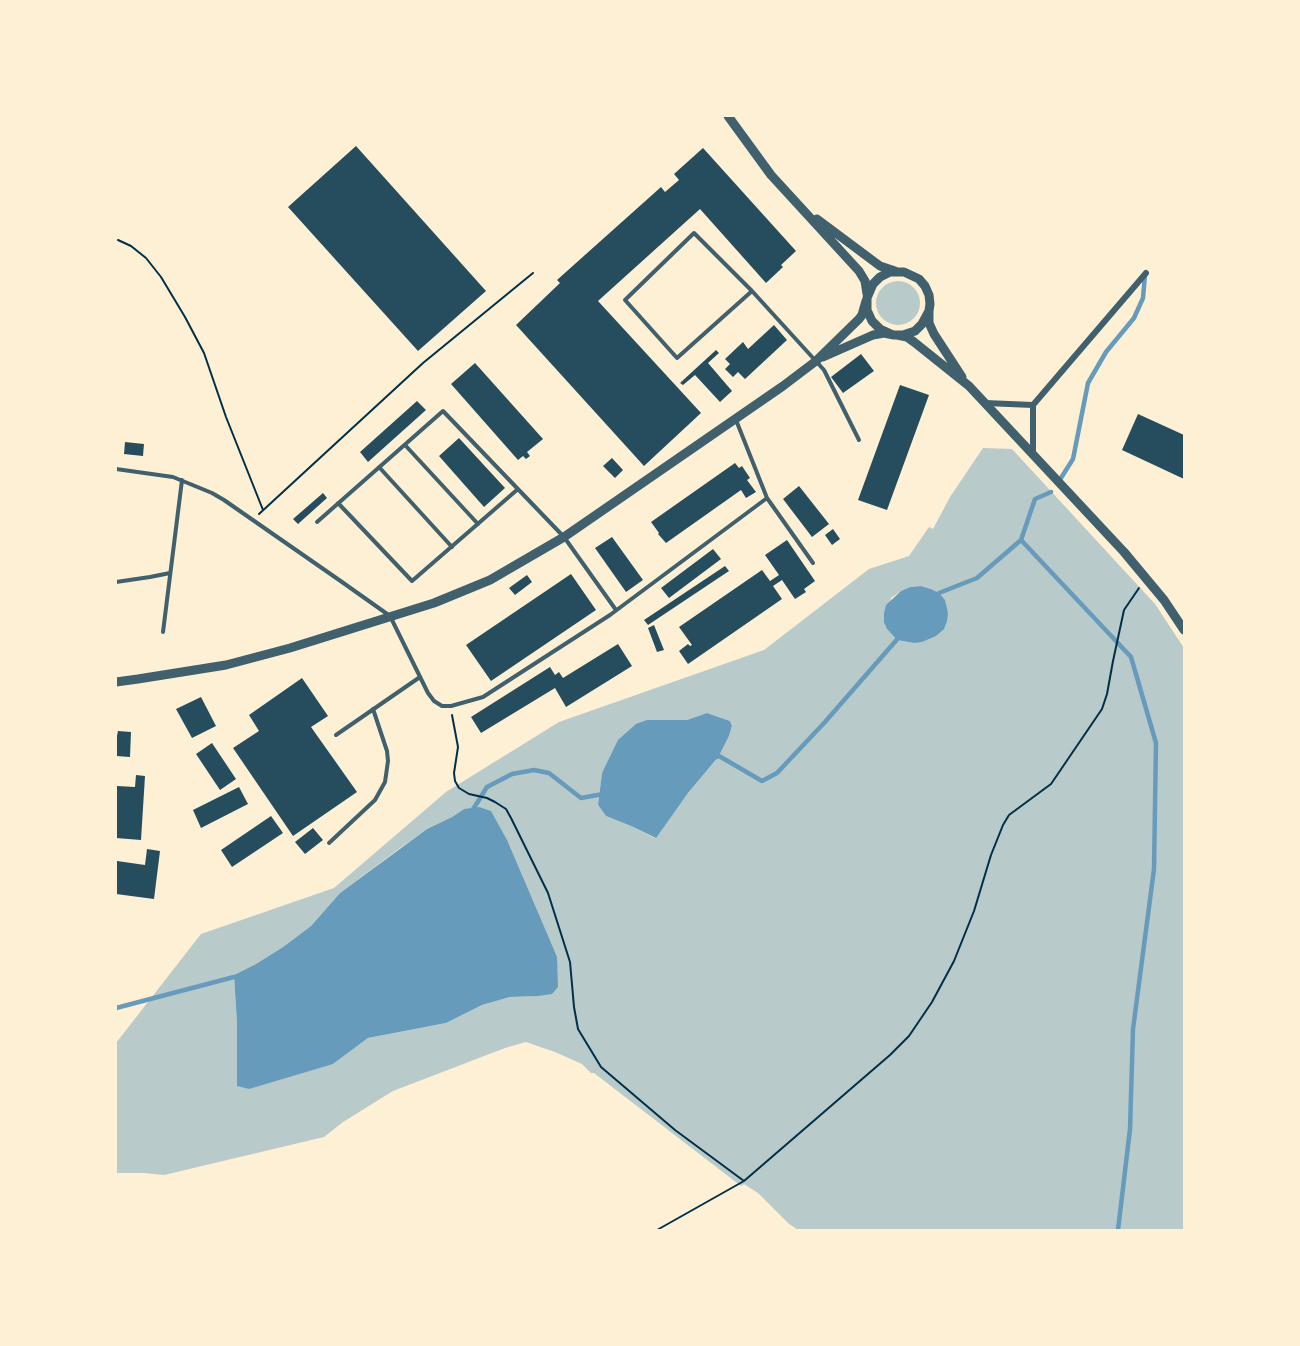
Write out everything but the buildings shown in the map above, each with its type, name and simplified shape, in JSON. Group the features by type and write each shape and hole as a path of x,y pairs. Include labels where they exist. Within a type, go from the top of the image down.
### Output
{"street":[{"path":"728,116 771,175 859,272 865,281 867,310 872,321 880,329 910,339 969,386 1124,552 1164,600 1185,630"},
{"path":"796,203 865,256 885,268 910,274 923,283 930,298 929,323 969,386"},
{"path":"116,682 226,665 290,648 434,603 490,580 564,537 783,386 816,361 859,319 871,287 878,279 887,273 898,271"},
{"path":"1033,454 1033,405 1146,273"},
{"path":"816,361 873,335 903,335 915,331 924,322 929,311"},
{"path":"985,403 1033,405"}],"lane":[{"path":"752,291 678,358 625,300 694,233 752,291 824,370 859,440"},
{"path":"317,522 442,411 564,537 616,610"},
{"path":"735,419 767,498 813,563"},
{"path":"405,445 478,524"},
{"path":"379,467 452,547"},
{"path":"116,469 173,477 218,496 390,616 428,693 442,706 483,698 616,610 767,498"},
{"path":"163,632 182,480"},
{"path":"338,503 412,581 518,489"},
{"path":"116,582 170,573"},
{"path":"336,735 420,677"},
{"path":"329,843 375,800 385,782 387,751 373,709"}],"path":[{"path":"118,240 131,246 146,258 185,317 204,353 226,417 263,510"},
{"path":"253,520 423,363 533,273"},
{"path":"657,1230 744,1181 909,1036 923,1017 954,961 974,911 1003,825 1009,815 1051,784 1102,709 1124,610 1147,579"},
{"path":"451,706 458,747 455,780 459,788 469,794 495,802 506,810 511,818 548,894 570,962 578,1029 601,1068 675,1130 744,1181"}],"shaded area":[{"path":"898,281 914,287 920,303 914,319 898,325 882,319 876,303 882,287"},
{"path":"983,448 1012,449 1155,604 1184,648 1184,1230 798,1230 758,1193 744,1184 741,1186 582,1064 526,1042 393,1091 343,1122 324,1137 164,1175 116,1173 116,1043 201,934 334,888 446,792 559,722 764,650 869,569 909,556 929,527 933,529 950,497","holes":["921,586 939,593 914,643 897,640 887,629 891,598 910,587","707,713 730,721 732,726 719,756 655,838 606,816 598,805 602,773 647,720 687,720","464,809 538,996 510,997 482,1005 446,1023 368,1038 333,1064 237,1086 234,975 283,947 311,926 340,893 427,829"]}],"water":[{"path":"921,586 939,593 945,600 948,613 944,629 936,636 922,642 897,640 884,622 886,605 901,591"},
{"path":"707,713 730,721 732,726 729,736 719,756 688,793 656,838 606,816 598,805 602,773 618,740 636,724 647,720 687,720"},
{"path":"479,807 491,811 507,840 557,957 558,987 552,994 510,997 482,1005 446,1023 368,1038 333,1064 249,1089 237,1086 234,975 283,947 311,926 340,893 427,829 464,809"}],"waterway":[{"path":"1061,478 1073,459 1088,383 1106,352 1134,318 1143,298 1145,275"},
{"path":"936,597 939,593 977,578 1021,540 1035,499 1051,492"},
{"path":"1021,540 1131,657 1156,743 1154,869 1133,1029 1130,1129 1118,1230"},
{"path":"714,758 719,756 762,781 777,773 900,636"},
{"path":"472,811 487,787 512,774 534,770 549,773 581,798 603,794"},
{"path":"116,1008 234,977 238,978"}]}
